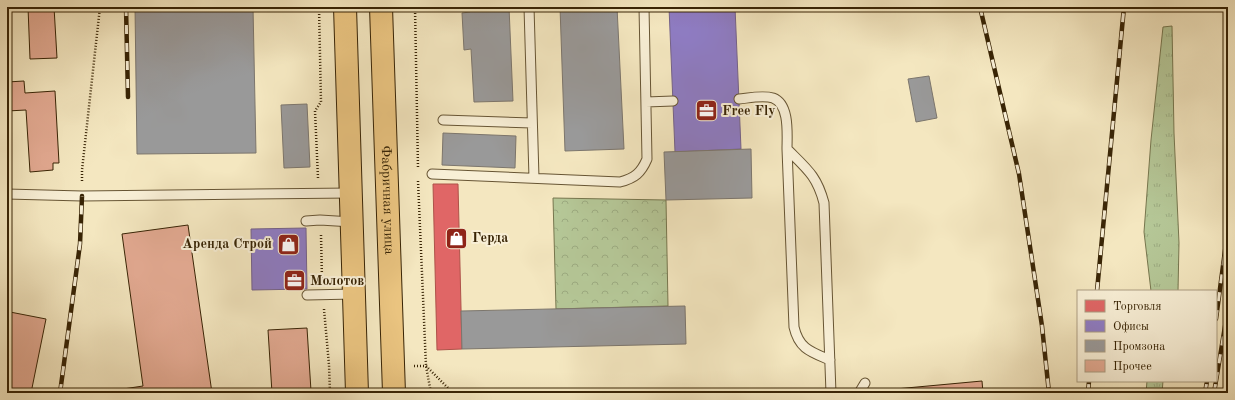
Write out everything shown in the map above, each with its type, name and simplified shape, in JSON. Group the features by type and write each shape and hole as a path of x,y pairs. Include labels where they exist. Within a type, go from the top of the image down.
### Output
{"main road":[{"path":"345,7 357,393"},
{"name":"Фабричная улица","path":"381,7 394,393"}],"lane":[{"path":"529,7 534,178"},
{"path":"432,174 620,182 630,179 638,173 643,168 647,159 644,7"},
{"path":"739,99 768,98 779,101 783,106 786,116 794,327 799,340 808,351 830,360"},
{"path":"646,102 673,101"},
{"path":"443,120 532,123"},
{"path":"787,149 811,172 820,189 824,204 831,393"},
{"path":"7,194 82,196 351,193"},
{"path":"306,221 352,222"},
{"path":"307,295 354,294"},
{"path":"859,393 865,384"}],"path":[{"path":"82,196 82,170 100,7"},
{"path":"415,7 417,152 426,366 431,393"}],"green space":[{"path":"1172,26 1174,133 1179,243 1178,290 1151,290 1144,232 1151,140 1163,27"},
{"path":"553,198 666,200 668,306 556,309"},
{"path":"1147,382 1163,382 1162,393 1146,393"}],"building: Торговля":[{"path":"433,184 458,184 462,349 437,350"}],"building: Офисы":[{"path":"669,7 735,7 741,149 675,152"},
{"path":"306,228 307,289 252,290 251,229"}],"building: Промзона":[{"path":"135,7 253,7 256,153 137,154"},
{"path":"470,7 509,7 513,101 474,102 471,49 464,50 462,13 470,12"},
{"path":"560,7 617,7 624,149 565,151"},
{"path":"929,76 937,118 916,122 908,79"},
{"path":"307,104 310,167 284,168 281,105"},
{"path":"443,133 516,136 515,168 442,165"},
{"path":"751,149 752,198 666,200 664,152"},
{"path":"685,306 686,344 462,349 461,311"}],"building: Прочее":[{"path":"28,7 54,7 57,58 30,59"},
{"path":"24,81 25,93 55,91 59,163 53,163 53,170 30,172 26,110 7,111 7,82"},
{"path":"188,225 212,393 123,393 123,389 143,386 122,234"},
{"path":"10,312 46,319 31,393 7,393 7,325"},
{"path":"307,328 311,391 272,393 268,330"},
{"path":"982,381 983,393 863,393 863,392"}],"railway":[{"path":"126,7 128,97"},
{"path":"980,7 1019,174 1042,326 1049,393"},
{"path":"1097,290 1124,7"},
{"path":"60,393 80,244 82,196"},
{"path":"1217,311 1228,228"},
{"path":"1217,375 1228,308"},
{"path":"1088,393 1089,382"},
{"path":"1205,393 1207,382"},
{"path":"1214,393 1216,382"}],"place":[{"name":"Free Fly","path":"707,111"},
{"name":"Герда","path":"456,238"},
{"name":"Аренда Строй","path":"288,244"},
{"name":"Молотов","path":"295,281"}]}
